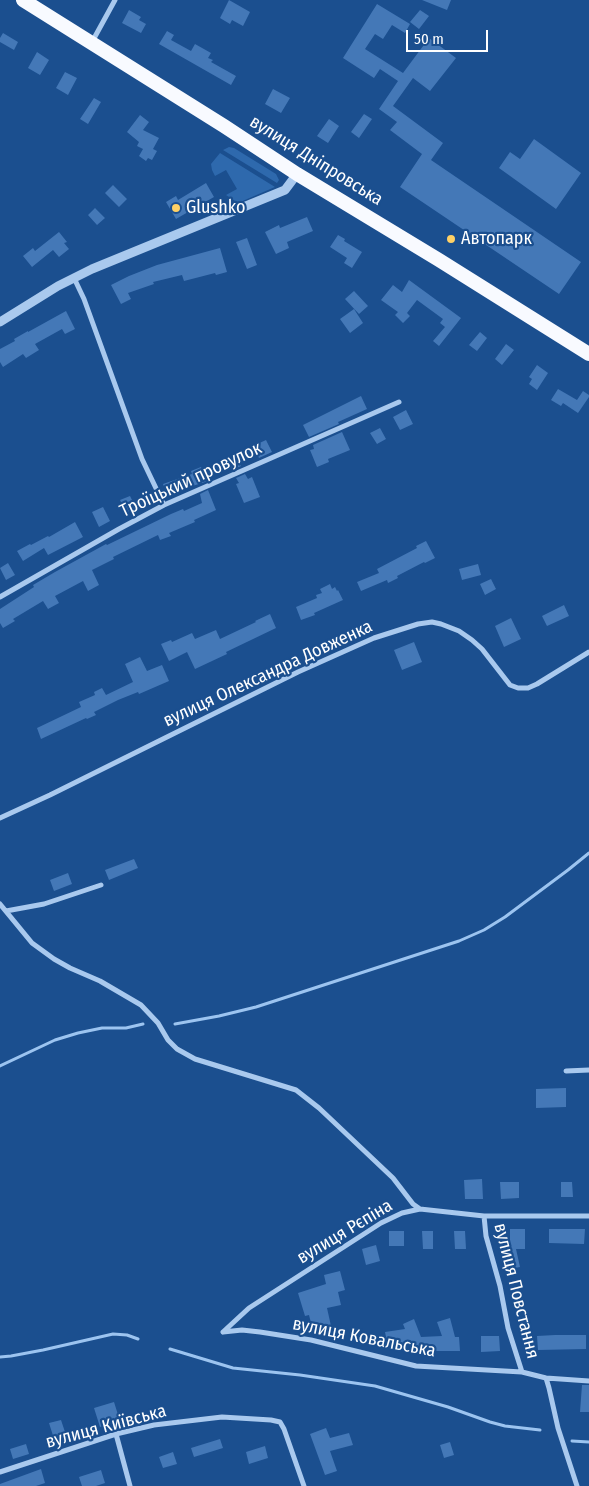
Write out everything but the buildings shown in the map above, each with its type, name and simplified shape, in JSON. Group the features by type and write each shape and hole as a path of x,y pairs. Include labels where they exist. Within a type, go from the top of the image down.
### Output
{"highway":[{"name":"вулиця Дніпровська","path":"23,0 297,174 589,354"}],"street":[{"path":"92,43 116,0"},
{"path":"0,322 74,278 285,190 297,174"},
{"path":"74,278 84,299 142,459 164,505"},
{"name":"Троїцький провулок","path":"0,597 164,505 399,402"},
{"name":"вулиця Олександра Довженка","path":"0,818 298,672 374,638 418,624 432,622 459,631 482,649 510,685 518,688 528,688 537,684 589,652"},
{"path":"6,911 44,904 101,885"},
{"path":"0,904 32,943 54,959 100,981 141,1005 158,1023 168,1040 177,1049 194,1059 296,1090 319,1108 393,1178 412,1204 420,1209"},
{"path":"566,1071 589,1070"},
{"name":"вулиця Рєпіна","path":"223,1332 249,1308 381,1223 402,1213 420,1209 484,1216 589,1216"},
{"name":"вулиця Повстання","path":"484,1216 486,1236 500,1286 508,1328 522,1372"},
{"name":"вулиця Ковальська","path":"223,1332 242,1330 311,1340 416,1366 522,1372 546,1378 589,1381"},
{"name":"вулиця Повстання","path":"546,1378 558,1428 577,1486"},
{"name":"вулиця Київська","path":"0,1472 116,1434 154,1424 222,1417 280,1422 304,1486"},
{"path":"116,1434 130,1486"}],"shaded area":[{"path":"229,147 234,148 276,174 279,180 277,183 223,150"},
{"path":"220,153 275,187 238,203 226,195 237,189 226,170 215,176 212,170 211,164"}],"waterway":[{"path":"175,1024 256,1007 459,941 484,930 505,917 589,853"},
{"path":"0,1066 55,1040 78,1033 102,1028 126,1028 143,1024"},
{"path":"0,1357 43,1350 113,1334 127,1335 138,1339"},
{"path":"170,1349 233,1368 375,1386 448,1407 490,1422 505,1426 540,1430"},
{"path":"572,1441 589,1442"}],"place":[{"name":"Glushko","path":"176,208"},
{"name":"Автопарк","path":"451,239"}]}
